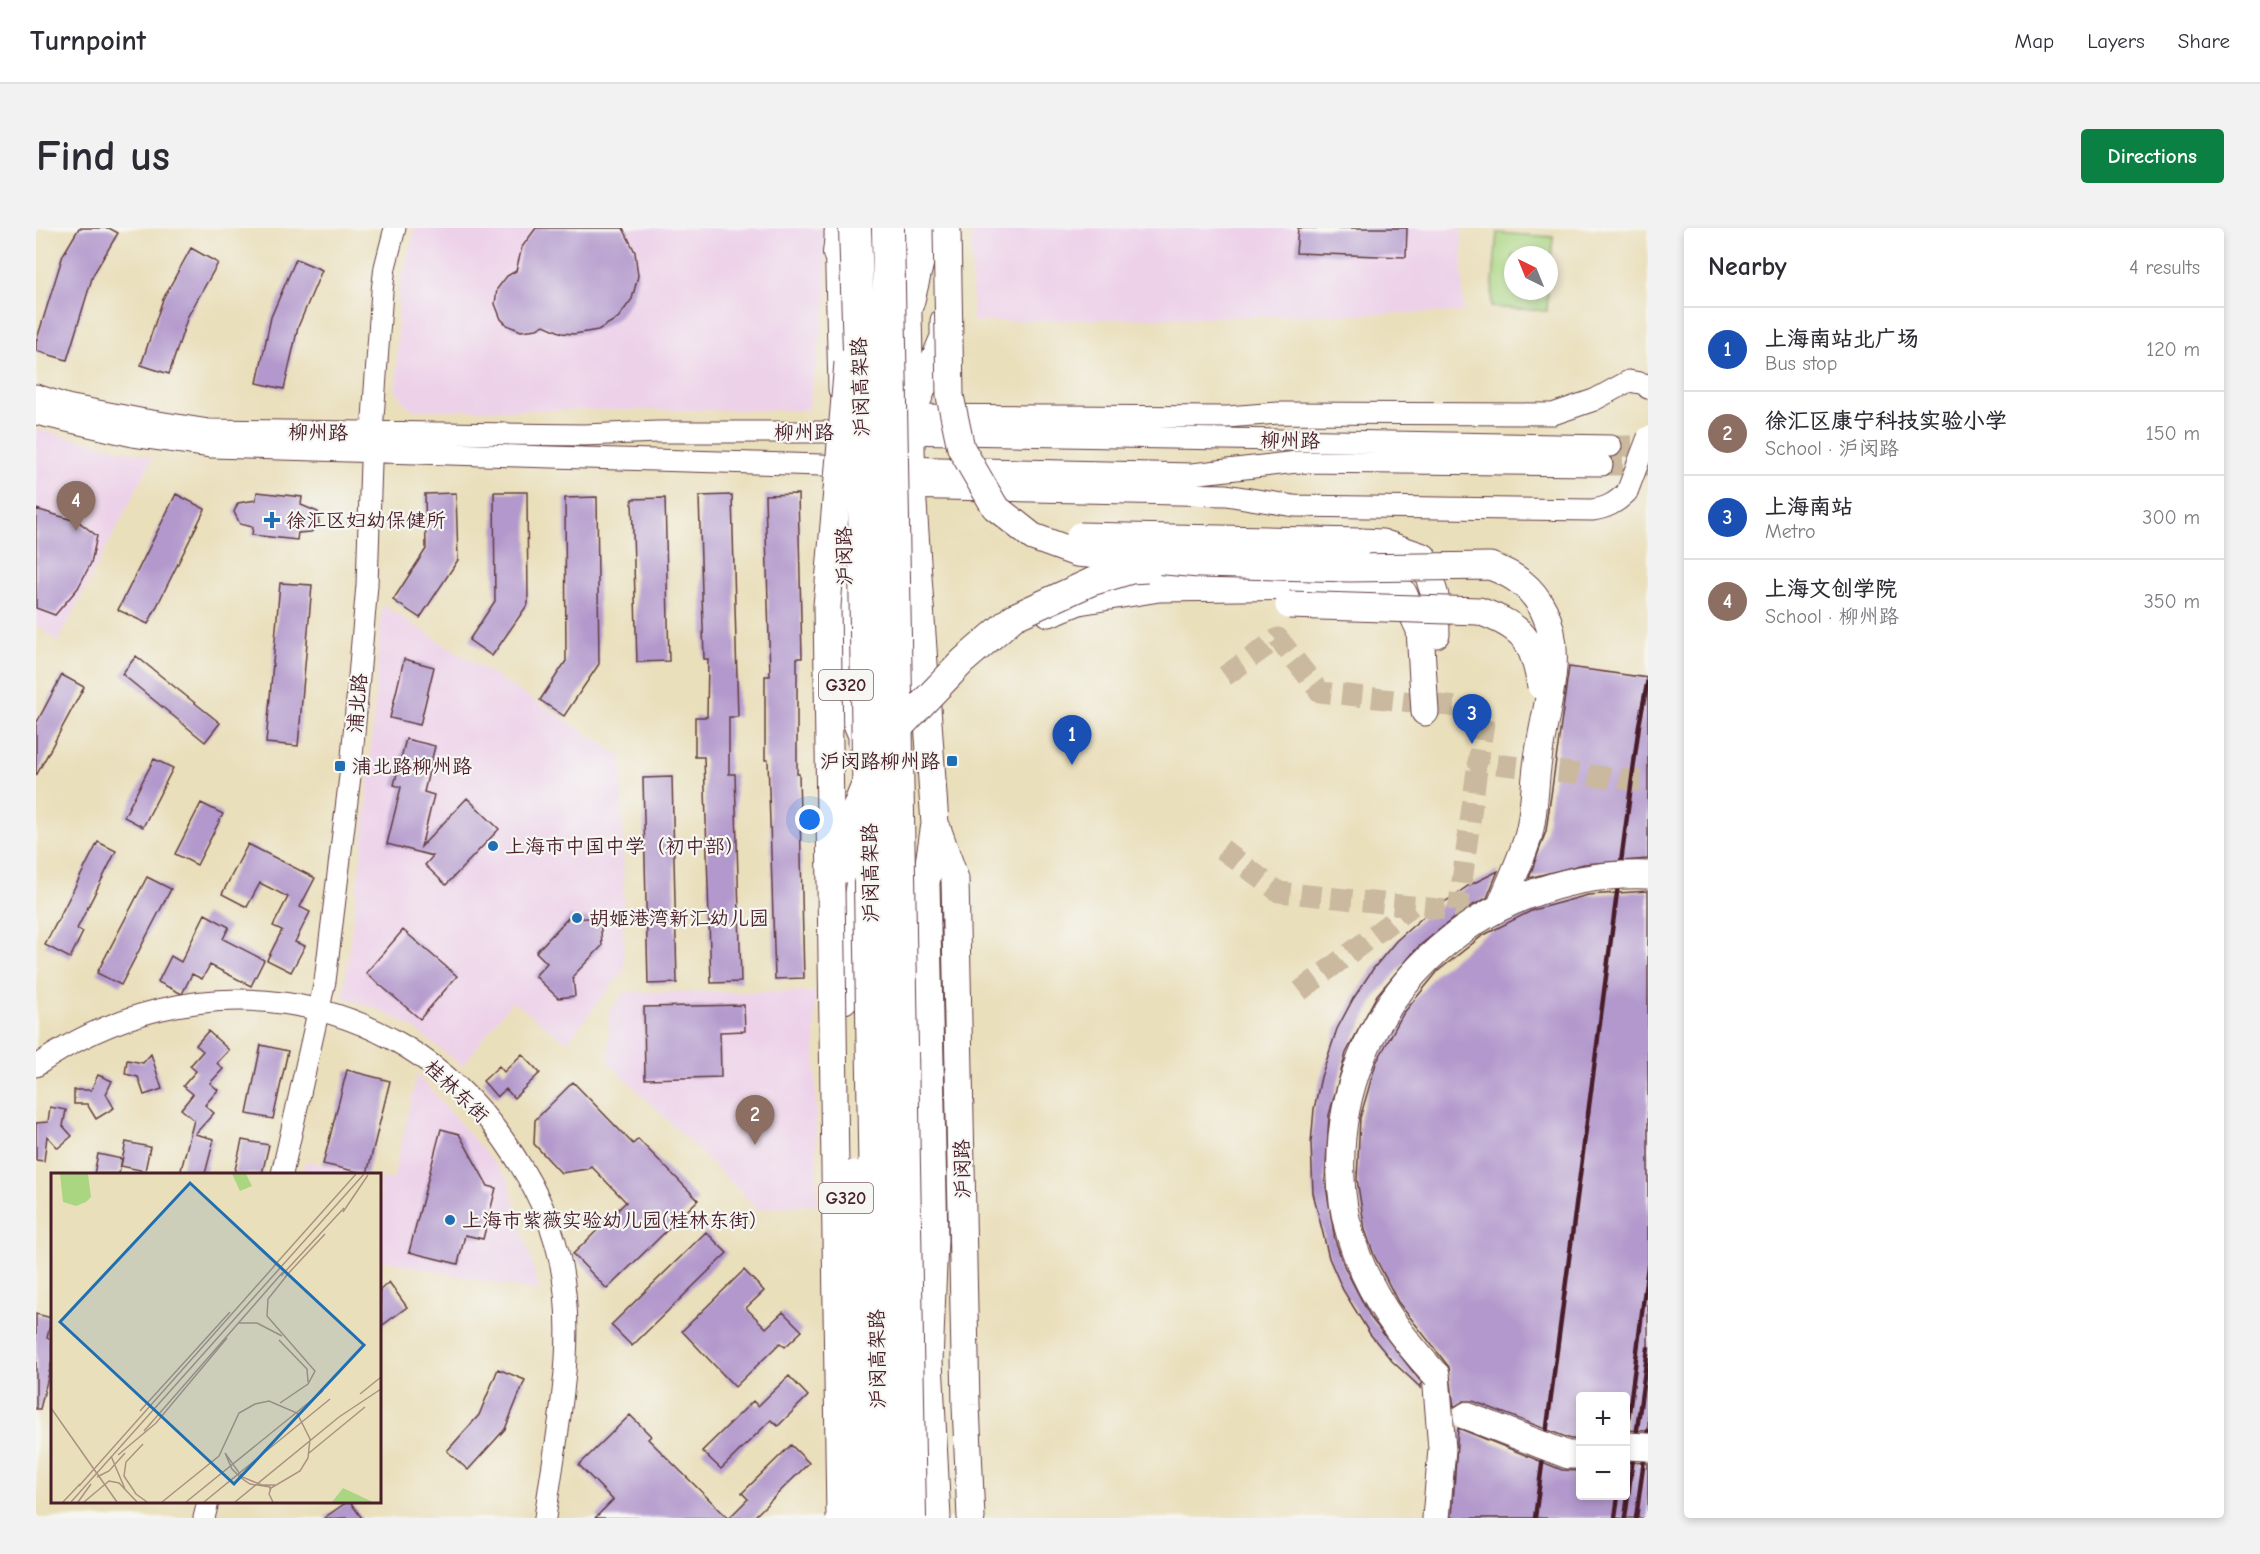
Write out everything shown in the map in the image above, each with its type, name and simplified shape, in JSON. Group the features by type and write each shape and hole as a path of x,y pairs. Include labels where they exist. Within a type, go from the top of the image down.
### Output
{"highway":[{"path":"908,302 923,239 923,228"},
{"name":"沪闵高架路","path":"858,238 880,1518"},
{"name":"沪闵高架路","path":"858,238 910,1518"}],"main road":[{"name":"沪闵路","path":"906,228 912,478 935,824 926,884 934,1240 929,1362 938,1518"},
{"name":"沪闵路","path":"912,424 944,337 946,228"},
{"path":"946,228 950,396 962,448 995,507 1033,537 1088,554 1199,564 1350,568 1490,567 1509,573 1528,587 1545,613 1552,645 1551,686 1538,756 1528,836 1502,905"},
{"name":"沪闵路","path":"858,238 842,424 846,697 862,736 868,1518"},
{"path":"858,238 871,424 862,736"},
{"path":"840,1518 827,606 858,238"},
{"path":"980,483 1018,512 1071,535 1162,540 1361,542 1382,543 1400,548 1423,557 1431,576 1436,596 1436,653"},
{"path":"864,1518 844,853 857,803 875,762 897,730 963,661 1014,617 1091,582 1131,570 1199,564"},
{"path":"1005,626 1079,601 1160,588 1388,585 1403,593 1420,630 1425,712"},
{"path":"1203,600 1446,608 1479,611 1499,618 1522,633 1535,654 1541,688 1538,756"},
{"name":"沪闵路","path":"935,824 955,879 966,1394 971,1518"},
{"path":"1436,1518 1442,1449 1436,1375 1409,1346 1385,1314 1364,1274 1351,1233 1341,1180 1349,1099 1362,1057 1394,998 1438,948 1466,926 1502,905 1560,884 1591,878 1648,876"},
{"name":"沪闵路","path":"850,1518 844,975 862,880"},
{"path":"1576,1443 1522,1428 1473,1403 1464,1404 1461,1407 1467,1416 1568,1455 1576,1455"},
{"path":"1630,1446 1648,1447"},
{"path":"1630,1457 1648,1458"}],"street":[{"name":"浦北路","path":"282,1173 325,981 355,728 367,585 372,442 382,291 385,267 395,228"},
{"path":"912,424 1227,417 1278,413 1553,414 1594,400 1629,381 1647,381"},
{"name":"柳州路","path":"36,395 77,407 209,430 372,442 784,465 843,476 912,478 1192,474 1297,462 1602,465"},
{"name":"柳州路","path":"36,414 133,436 212,447 584,435 786,432 842,424 912,424 1611,446"},
{"path":"912,478 1226,495 1294,506 1592,510 1617,502 1627,492 1648,437"},
{"name":"桂林东街","path":"36,1066 65,1046 118,1021 177,1005 242,999 319,1009 344,1016 384,1034 429,1061 467,1094 523,1167 544,1210 559,1255 567,1308 566,1352 545,1518"},
{"path":"204,1518 208,1503"}],"shaded area":[{"path":"415,228 825,228 827,301 808,410 415,410 404,403 396,390 399,288"},
{"path":"971,228 1462,228 1463,312 973,322"},
{"path":"36,429 153,457 58,642 36,624"},
{"name":"上海市中国中学（初中部）","path":"382,605 622,756 624,970 567,1042 512,1001 462,1066 411,1026 380,1010 343,997 365,827"},
{"path":"625,992 815,992 817,1204 758,1209 609,1063 609,1011"},
{"name":"上海市紫薇实验幼儿园(桂林东街)","path":"417,1074 508,1179 540,1292 381,1260 381,1177 393,1180"},
{"path":"305,1161 362,1173 302,1173"}],"green space":[{"path":"1497,233 1553,237 1552,246 1504,246 1504,300 1548,300 1547,311 1491,307"}],"building":[{"path":"79,228 109,228 118,233 93,275 67,360 36,351 36,342 63,255"},
{"path":"536,228 623,228 635,252 638,276 632,299 618,318 598,330 574,334 562,333 544,325 537,329 521,331 507,325 501,319 495,304 497,289 507,276 516,271 522,247"},
{"path":"1298,228 1407,228 1406,257 1296,253"},
{"path":"191,248 218,263 188,316 169,374 141,365 163,299"},
{"path":"296,259 322,270 298,327 284,389 257,383 271,317"},
{"path":"257,492 302,497 301,505 318,512 319,526 311,532 298,533 297,540 252,535 253,527 240,524 234,512 238,503 256,500"},
{"path":"494,492 527,492 528,604 492,656 469,640 495,601"},
{"path":"456,493 458,560 420,618 393,600 426,549 425,494"},
{"path":"176,494 205,509 148,624 118,610"},
{"path":"798,494 802,658 797,658 797,774 799,774 804,978 775,979 768,760 765,760 765,676 770,676 765,495"},
{"path":"732,495 738,717 729,717 729,774 735,774 741,982 711,983 704,757 695,757 695,717 707,717 708,659 704,659 699,496"},
{"path":"597,497 599,664 564,716 540,700 566,661 565,498"},
{"path":"665,498 669,661 637,662 632,499"},
{"path":"36,509 79,522 97,536 91,563 78,588 55,615 36,608"},
{"path":"280,583 312,585 298,746 266,743"},
{"path":"136,656 220,723 205,742 122,674"},
{"path":"404,659 434,667 420,725 390,718"},
{"path":"1569,667 1648,678 1648,859 1584,864 1529,878 1546,831"},
{"path":"62,675 84,687 36,776 36,724"},
{"path":"406,739 435,746 424,792 434,795 421,847 467,798 499,829 446,885 425,865 433,856 387,844 401,787 394,785"},
{"path":"154,759 173,768 143,827 124,817"},
{"path":"672,777 677,983 648,984 643,778"},
{"path":"201,803 223,814 197,865 175,854"},
{"path":"98,842 116,851 77,929 83,932 70,958 45,945"},
{"path":"248,844 315,878 300,907 310,912 295,942 305,946 291,972 267,960 282,930 273,926 288,897 260,883 247,907 222,894"},
{"path":"1498,871 1487,898 1464,910 1418,947 1377,995 1346,1053 1329,1115 1325,1181 1335,1240 1345,1268 1371,1318 1421,1382 1421,1388 1392,1361 1370,1334 1343,1290 1329,1258 1313,1193 1311,1143 1314,1109 1321,1077 1337,1029 1373,969 1396,941 1423,917 1468,886"},
{"path":"147,877 171,889 121,985 97,973"},
{"path":"1648,891 1648,1431 1630,1430 1630,1392 1576,1392 1576,1439 1571,1439 1473,1401 1464,1401 1454,1407 1449,1367 1398,1302 1374,1255 1365,1230 1357,1179 1360,1118 1376,1063 1403,1014 1438,971 1482,936 1533,910 1588,895"},
{"path":"205,914 229,927 223,939 264,960 251,986 210,965 202,979 192,974 182,994 158,982 171,956 181,962"},
{"path":"571,915 574,919 600,917 602,946 573,976 575,996 558,998 535,976 547,963 536,952"},
{"path":"403,930 457,976 420,1019 366,973"},
{"path":"744,1005 745,1031 720,1032 721,1077 645,1079 644,1007"},
{"path":"208,1031 229,1050 217,1063 223,1069 210,1083 218,1090 205,1105 214,1113 195,1134 214,1139 205,1173 180,1173 194,1120 181,1109 193,1094 183,1086 196,1071 190,1066 203,1051 196,1045"},
{"path":"261,1045 288,1051 273,1119 247,1114"},
{"path":"151,1054 162,1089 144,1095 138,1077 125,1074 127,1060 143,1063"},
{"path":"522,1054 540,1073 514,1098 506,1089 497,1097 483,1081 499,1066 504,1072"},
{"path":"347,1070 390,1081 367,1173 323,1164"},
{"path":"98,1075 112,1081 106,1094 114,1108 96,1119 87,1104 74,1104 74,1090 91,1090"},
{"path":"573,1082 633,1144 638,1139 698,1200 607,1289 573,1254 626,1202 591,1166 587,1169 561,1173 534,1144 535,1120"},
{"path":"50,1107 66,1110 63,1126 72,1136 58,1148 47,1136 44,1161 36,1160 36,1123 48,1122"},
{"path":"441,1129 459,1134 488,1186 496,1188 483,1239 465,1235 458,1264 409,1252"},
{"path":"242,1140 269,1145 262,1173 234,1173"},
{"path":"126,1142 150,1147 145,1171 121,1166"},
{"path":"98,1154 122,1159 119,1173 94,1173"},
{"path":"706,1232 727,1253 632,1346 611,1325"},
{"path":"744,1270 764,1291 746,1308 766,1328 783,1312 802,1331 785,1347 780,1343 735,1387 682,1331"},
{"path":"389,1282 407,1307 381,1326 381,1289"},
{"path":"36,1314 51,1318 47,1338 51,1339 51,1365 40,1409 36,1409"},
{"path":"498,1369 525,1380 505,1429 468,1470 447,1451 479,1415"},
{"path":"789,1376 808,1396 778,1426 771,1420 721,1469 702,1451 753,1401 758,1406"},
{"path":"630,1415 651,1436 648,1439 728,1518 595,1518 613,1500 579,1465"},
{"path":"1458,1428 1562,1470 1576,1471 1576,1500 1630,1500 1630,1462 1648,1463 1648,1518 1452,1518"},
{"path":"791,1445 809,1463 753,1518 729,1518 748,1499 742,1493"},
{"path":"346,1503 351,1503 362,1518 324,1518"}],"tunnel":[{"path":"1611,446 1648,446"},
{"path":"1602,465 1648,465"},
{"path":"1225,676 1278,638 1320,692 1486,710 1478,762 1648,782"},
{"path":"1222,849 1279,892 1458,911 1478,762"},
{"path":"1300,991 1412,906"}],"railway":[{"path":"1535,1518 1639,725 1648,679"},
{"path":"1630,1405 1648,1266"},
{"path":"1625,1518 1648,1348"},
{"path":"1636,1518 1648,1431"},
{"path":"1615,1518 1617,1500"}],"place":[{"name":"徐汇区妇幼保健所","path":"272,520"},
{"name":"上海文创学院","path":"76,531"},
{"name":"上海南站","path":"1472,744"},
{"name":"沪闵路柳州路","path":"952,761"},
{"name":"上海南站北广场","path":"1072,765"},
{"name":"浦北路柳州路","path":"340,766"},
{"name":"上海市中国中学（初中部）","path":"493,846"},
{"name":"胡姬港湾新汇幼儿园","path":"577,918"},
{"name":"徐汇区康宁科技实验小学","path":"755,1145"},
{"name":"上海市紫薇实验幼儿园(桂林东街)","path":"450,1220"}]}
